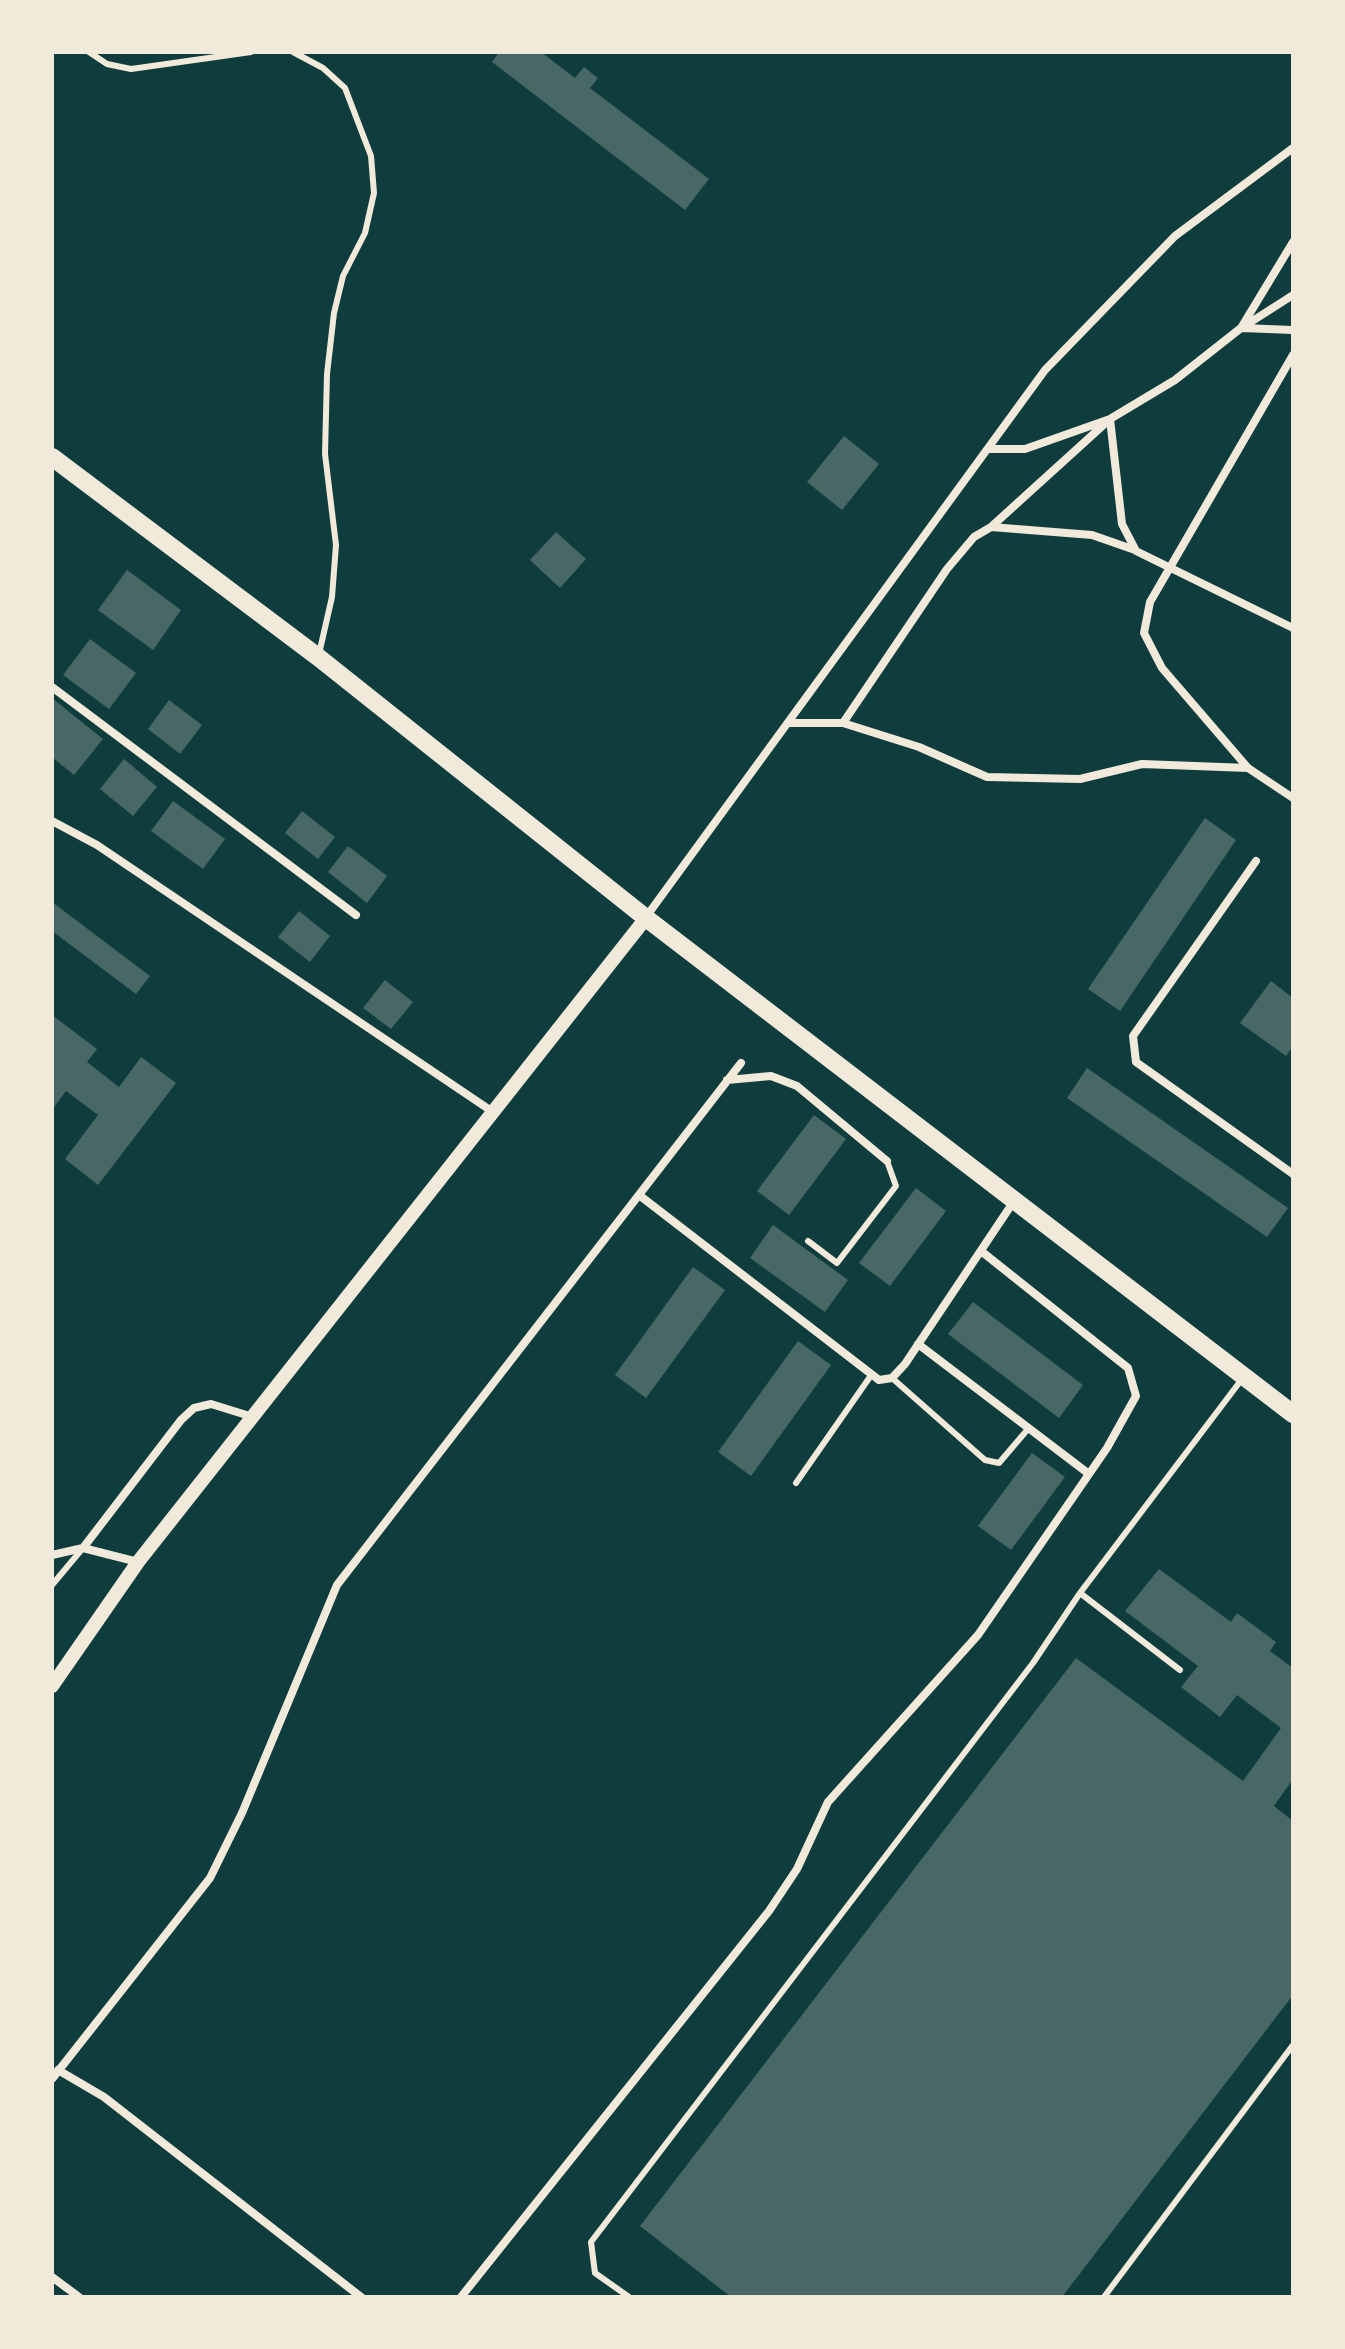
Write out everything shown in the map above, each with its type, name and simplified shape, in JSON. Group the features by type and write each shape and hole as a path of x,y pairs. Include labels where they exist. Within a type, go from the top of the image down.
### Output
{"main road":[{"path":"52,457 318,657 646,918 1293,1414"}],"street":[{"path":"52,1686 138,1562 646,918 1045,370 1175,236 1293,148"},
{"path":"1241,328 1293,242"},
{"path":"843,723 947,569 974,537 991,527 1110,419 1175,380 1241,328 1293,295"},
{"path":"1241,328 1293,330"},
{"path":"1293,355 1173,568 1150,602 1144,633 1162,668 1248,768 1293,798"},
{"path":"988,449 1025,449 1110,419"},
{"path":"1110,419 1122,524 1136,551"},
{"path":"991,527 1092,535 1173,568 1293,628"},
{"path":"52,687 356,915"},
{"path":"788,723 843,723 919,747 987,777 1080,779 1142,764 1248,768"},
{"path":"52,821 97,845 493,1112"},
{"path":"1256,861 1133,1036 1136,1062 1293,1174"},
{"path":"52,2079 210,1878 242,1813 337,1585 741,1063"},
{"path":"727,1080 771,1076 797,1086 887,1161"},
{"path":"639,1195 879,1380 892,1378 918,1344 1015,1200"},
{"path":"461,2297 769,1911 797,1869 828,1802 978,1635 1089,1474 1136,1396 1128,1368 981,1251"},
{"path":"918,1344 1089,1474"},
{"path":"83,1548 181,1420 194,1408 211,1404 253,1417"},
{"path":"52,1555 83,1548 138,1562"},
{"path":"58,2070 104,2097 361,2297"},
{"path":"52,2277 79,2297"}],"lane":[{"path":"89,52 107,64 131,69 251,52"},
{"path":"293,52 323,68 345,88 371,156 374,193 365,233 343,276 334,313 327,374 325,454 336,545 332,597 318,657"},
{"path":"808,1241 837,1263 896,1186 887,1161"},
{"path":"796,1483 872,1374"},
{"path":"629,2297 595,2273 591,2242 1033,1663 1080,1593 1244,1376"},
{"path":"892,1378 985,1460 999,1463 1028,1429"},
{"path":"52,1585 83,1548"},
{"path":"1080,1593 1180,1670"},
{"path":"1104,2297 1293,2045"}],"building":[{"path":"499,52 541,52 575,78 584,67 598,78 590,88 709,179 685,210 492,62"},
{"path":"844,436 879,464 842,510 807,482"},
{"path":"556,532 586,559 560,588 530,560"},
{"path":"127,570 181,610 153,650 98,610"},
{"path":"90,639 136,673 109,709 63,675"},
{"path":"52,698 103,739 74,775 52,757"},
{"path":"169,700 202,725 180,754 148,729"},
{"path":"124,759 157,787 133,816 100,789"},
{"path":"173,801 225,839 203,869 151,831"},
{"path":"302,811 335,837 318,859 285,833"},
{"path":"1205,818 1236,840 1120,1011 1088,989"},
{"path":"348,846 387,876 367,903 328,872"},
{"path":"52,902 150,976 136,994 52,931"},
{"path":"299,911 330,936 310,962 278,937"},
{"path":"385,980 413,1002 391,1029 363,1008"},
{"path":"1271,981 1293,998 1293,1046 1286,1056 1240,1023"},
{"path":"52,1015 97,1049 87,1062 119,1087 141,1057 176,1083 98,1185 65,1159 98,1115 66,1091 52,1110"},
{"path":"1087,1068 1288,1208 1267,1237 1067,1098"},
{"path":"814,1115 846,1139 789,1215 757,1191"},
{"path":"916,1188 946,1211 890,1286 859,1263"},
{"path":"773,1225 848,1280 825,1312 750,1258"},
{"path":"693,1267 725,1290 646,1398 615,1375"},
{"path":"973,1302 1083,1385 1059,1418 948,1334"},
{"path":"798,1341 831,1365 751,1476 718,1452"},
{"path":"1032,1453 1065,1477 1011,1550 978,1526"},
{"path":"1159,1569 1231,1622 1237,1613 1276,1642 1270,1651 1293,1668 1293,1779 1274,1806 1293,1821 1293,1995 1062,2297 731,2297 640,2226 1076,1658 1243,1781 1281,1728 1237,1695 1220,1717 1181,1687 1198,1666 1125,1611"}]}
